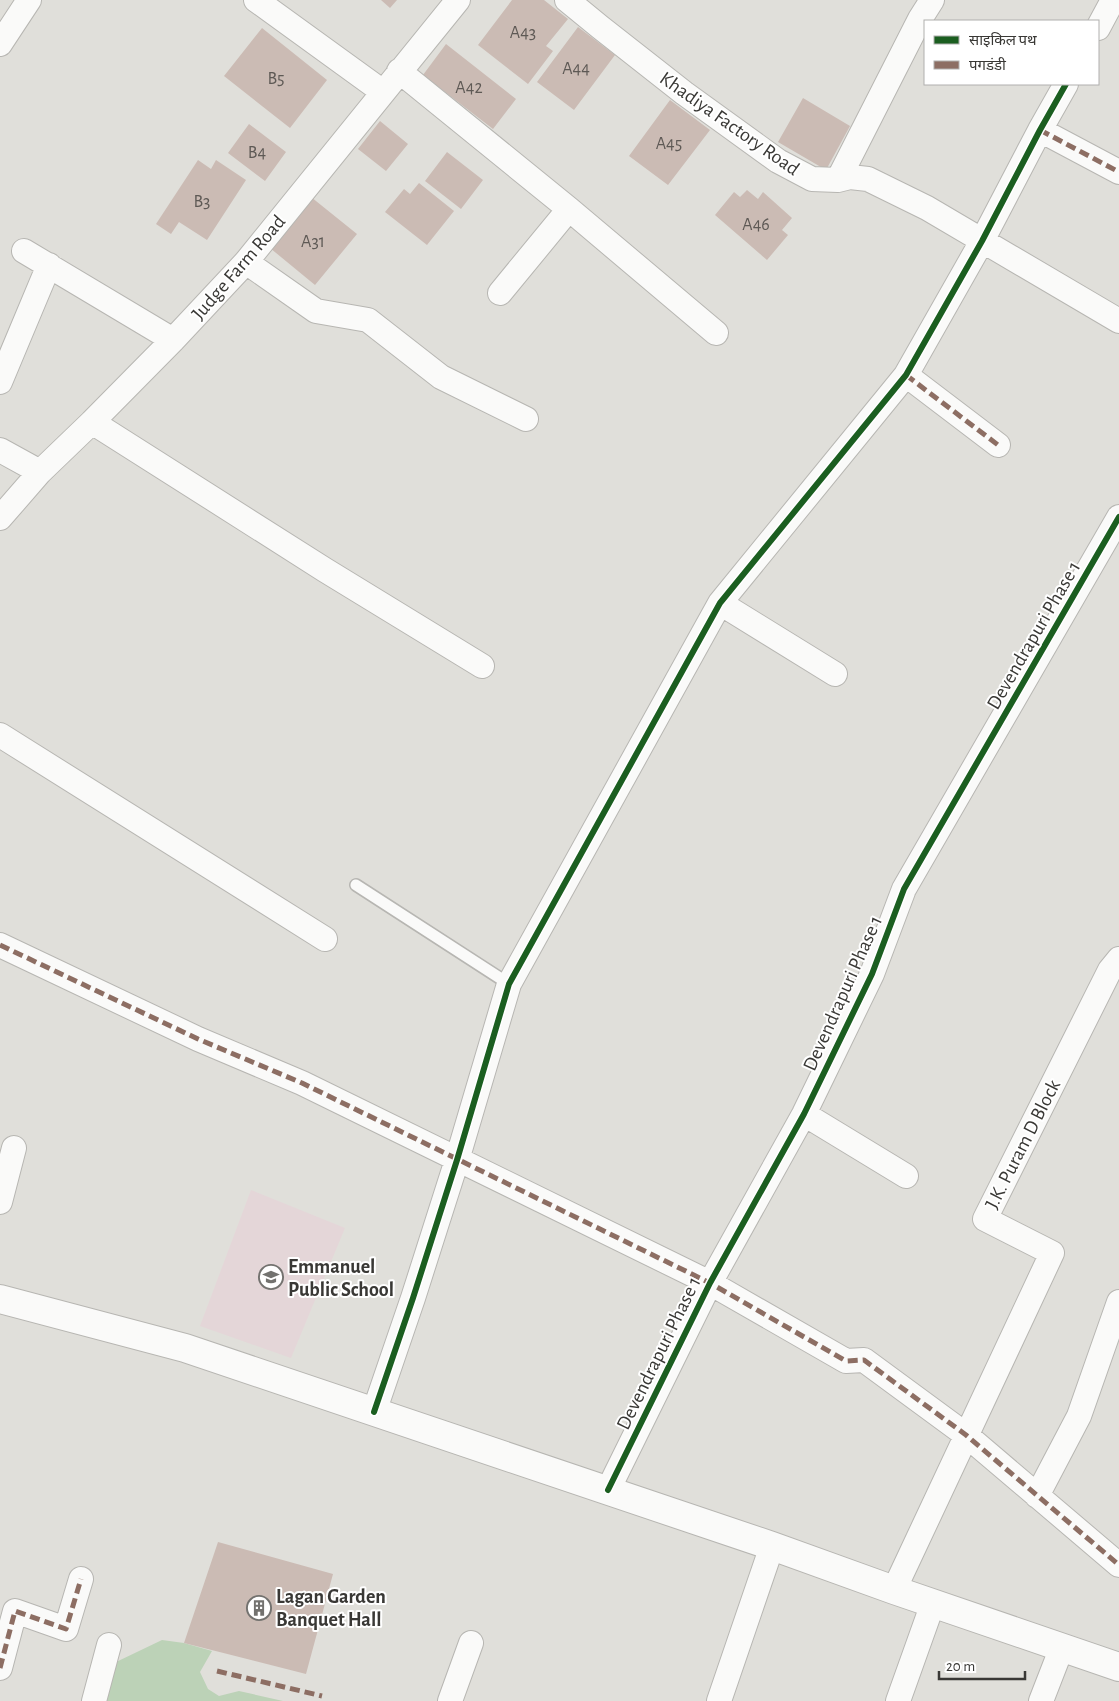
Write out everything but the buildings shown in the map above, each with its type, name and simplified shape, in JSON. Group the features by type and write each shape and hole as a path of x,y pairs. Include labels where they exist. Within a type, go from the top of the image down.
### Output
{"main road":[{"path":"0,1299 185,1348 772,1546 1119,1667"}],"street":[{"path":"0,44 29,0"},
{"path":"256,0 383,92"},
{"name":"Judge Farm Road","path":"0,518 40,472 173,340 246,262 458,0"},
{"name":"Khadiya Factory Road","path":"567,0 684,93 778,161 812,179 838,180 850,177 868,179 927,208 1119,321"},
{"path":"838,180 920,19 932,0"},
{"path":"1099,26 1114,0"},
{"path":"399,71 569,209 716,333"},
{"path":"374,1412 457,1160 509,984 720,603 906,376 982,241 1065,85"},
{"path":"1040,130 1119,172"},
{"path":"500,293 569,209"},
{"path":"24,251 173,340"},
{"path":"246,262 316,310 368,320 441,377 526,418"},
{"path":"0,382 49,265"},
{"path":"906,376 998,444"},
{"path":"92,422 325,570 482,666"},
{"path":"0,450 40,472"},
{"name":"Devendrapuri Phase 1","path":"608,1490 710,1283 804,1114 872,974 904,889 1119,517"},
{"path":"720,603 836,674"},
{"path":"0,735 325,939"},
{"path":"0,946 198,1039 302,1083 710,1283 846,1361 864,1360 966,1435 1119,1565"},
{"name":"J.K. Puram D Block","path":"966,1435 1052,1253 985,1219 1110,970 1119,959"},
{"path":"804,1114 906,1176"},
{"path":"0,1202 14,1148"},
{"path":"1037,1496 1079,1416 1119,1302"},
{"path":"894,1590 966,1435"},
{"path":"719,1701 772,1546"},
{"path":"0,1668 14,1611 66,1629 81,1579"},
{"path":"898,1701 933,1603"},
{"path":"450,1701 471,1643"},
{"path":"94,1701 110,1645"},
{"path":"1041,1701 1062,1647"}],"lane":[{"path":"356,885 509,984"}],"shaded area":[{"name":"Emmanuel Public School","path":"251,1190 345,1228 291,1358 200,1326"}],"green space":[{"path":"162,1640 184,1643 212,1651 200,1672 208,1689 219,1696 239,1691 283,1701 104,1701 114,1663"}],"marked path":[{"path":"1040,130 1119,172"},
{"path":"906,375 998,445"},
{"path":"0,945 198,1039 302,1083 710,1283 846,1361 864,1360 966,1435 1119,1565"},
{"path":"0,1668 15,1611 66,1629 81,1579"},
{"path":"217,1671 322,1696"}],"cycle path":[{"path":"374,1412 457,1160 509,984 720,603 906,375 982,241 1065,85"},
{"path":"608,1490 710,1283 804,1114 872,974 904,889 1119,517"}],"place":[{"name":"Emmanuel Public School","path":"271,1277"},
{"name":"Lagan Garden Banquet Hall","path":"259,1608"}]}
